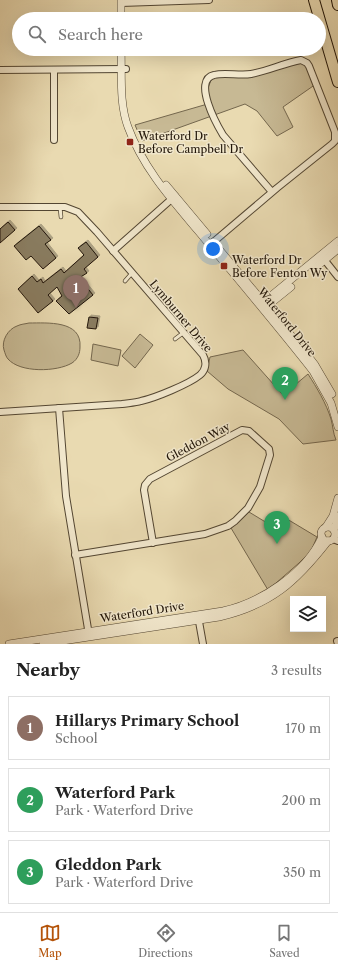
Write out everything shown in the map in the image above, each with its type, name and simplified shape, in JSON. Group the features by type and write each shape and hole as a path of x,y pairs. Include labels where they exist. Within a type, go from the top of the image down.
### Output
{"highway":[{"path":"314,0 318,12"},
{"path":"337,0 338,4"},
{"path":"326,41 338,82"}],"street":[{"path":"124,1 209,0"},
{"path":"122,12 124,1"},
{"path":"124,1 125,12"},
{"name":"Waterford Drive","path":"122,56 124,69"},
{"name":"Waterford Drive","path":"125,56 123,103 128,126 143,160 211,244 315,365 332,394 338,409"},
{"path":"211,244 272,192 332,144 336,138 309,66 307,62 302,60 251,74 214,75 207,79 206,82 205,88 207,102 223,135 272,192"},
{"path":"0,70 124,69"},
{"path":"54,70 54,140"},
{"path":"113,251 173,198"},
{"name":"Lymburner Drive","path":"0,207 60,207 78,212 184,332 205,359 204,369 201,374 163,394 141,401 0,412"},
{"path":"323,258 328,249 338,241"},
{"path":"264,306 323,258 338,249"},
{"path":"323,258 338,277"},
{"name":"Waterford Drive","path":"264,306 316,376 331,403 338,427"},
{"path":"59,408 66,496 88,634"},
{"name":"Gleddon Way","path":"75,555 153,543 205,534 222,529 234,522 248,508 260,487 270,457 269,449 249,431 242,430 150,479 145,485 144,490 153,543"},
{"path":"334,530 331,527 326,527 333,516 338,498"},
{"path":"330,540 335,534 334,530 338,516"},
{"name":"Waterford Drive","path":"13,644 198,617 219,617 244,610 277,594 302,572 330,540 321,531 326,527"},
{"path":"198,617 203,644"},
{"name":"Waterford Drive","path":"43,644 88,634"}],"lane":[{"path":"60,207 61,217"},
{"path":"125,280 132,274"},
{"path":"175,339 184,332"}],"shaded area":[{"path":"304,61 316,84 283,107 293,127 277,136 257,111 245,104 142,141 135,125 211,103 207,91 211,80 220,74 252,77"},
{"path":"29,323 54,323 69,328 75,332 79,338 80,347 76,360 65,366 39,370 21,367 14,364 6,355 3,347 4,339 14,328"},
{"path":"140,334 153,345 135,368 122,356"},
{"path":"93,344 121,350 118,366 91,360"},
{"path":"243,350 283,395 308,374 327,407 336,440 303,444 279,419 228,389 207,371 210,357"},
{"path":"249,512 277,529 287,519 317,537 311,551 268,590 231,528"}],"building":[{"path":"8,222 15,230 0,243 0,229"},
{"path":"39,226 51,240 45,244 56,258 43,269 31,256 26,260 14,246"},
{"path":"86,242 98,257 84,269 87,273 79,278 93,295 69,314 56,301 62,296 57,287 48,295 53,301 38,313 18,289 32,276 37,282 41,279 43,283 61,269 64,273 84,255 78,248"},
{"path":"89,317 98,318 96,329 87,328"}],"place":[{"name":"Waterford Dr Before Campbell Dr","path":"130,142"},
{"name":"Waterford Dr Before Fenton Wy","path":"224,266"},
{"name":"Hillarys Primary School","path":"76,308"},
{"name":"Waterford Park","path":"285,400"},
{"name":"Gleddon Park","path":"277,544"}]}
